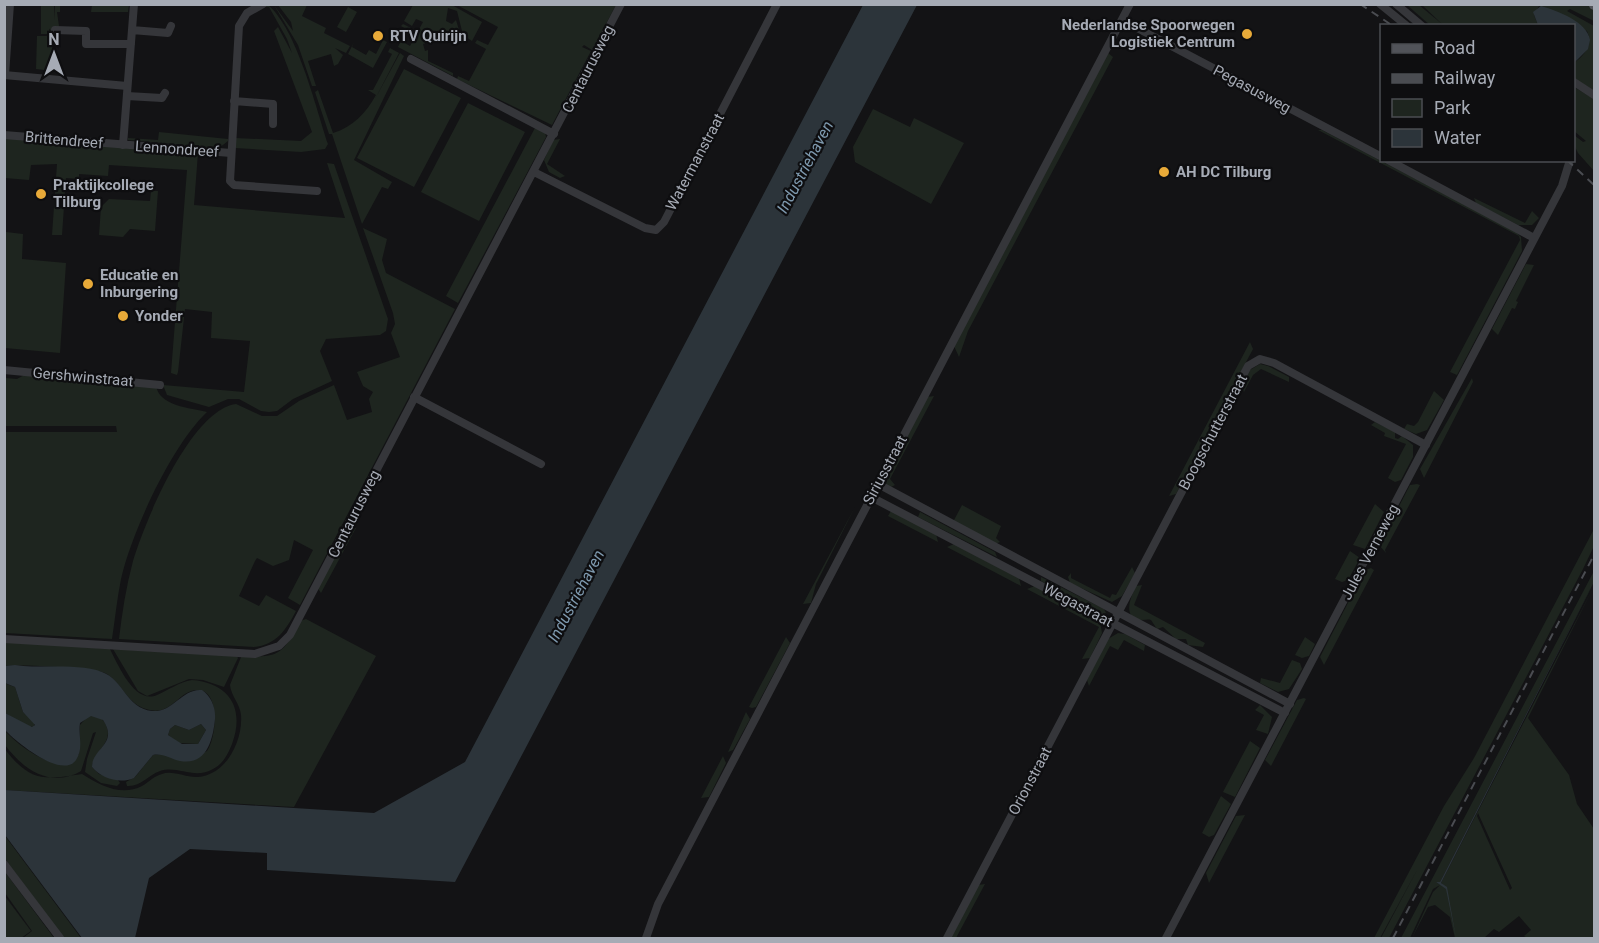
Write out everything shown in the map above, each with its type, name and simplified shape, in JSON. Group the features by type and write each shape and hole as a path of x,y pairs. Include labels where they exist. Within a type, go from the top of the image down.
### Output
{"street":[{"path":"10,4 5,75 127,91 164,99"},
{"path":"123,145 134,4"},
{"name":"Lennondreef","path":"262,4 247,13 239,26 229,176 234,185 317,191"},
{"name":"Centaurusweg","path":"4,639 255,654 279,646 299,621 621,4"},
{"name":"Watermanstraat","path":"534,172 645,228 656,230 664,222 777,4"},
{"name":"Siriusstraat","path":"646,939 658,904 1130,4"},
{"path":"1380,4 1392,7 1419,24"},
{"path":"1392,7 1405,24"},
{"name":"Pegasusweg","path":"1122,20 1380,156"},
{"path":"55,30 86,31 86,44 130,44"},
{"path":"132,30 169,33"},
{"path":"411,59 554,134"},
{"path":"1575,83 1594,95"},
{"path":"234,101 273,104 273,124"},
{"name":"Brittendreef","path":"4,135 123,145"},
{"name":"Lennondreef","path":"123,145 231,153"},
{"path":"1392,162 1534,238"},
{"name":"Jules Verneweg","path":"1166,939 1562,186 1570,162"},
{"name":"Boogschutterstraat","path":"1119,613 1248,366 1253,361 1260,359 1274,363 1426,445"},
{"name":"Gershwinstraat","path":"4,370 160,385"},
{"path":"414,397 542,464"},
{"name":"Wegastraat","path":"878,484 1290,704"},
{"name":"Wegastraat","path":"871,497 1285,713"},
{"path":"898,511 904,498"},
{"name":"Orionstraat","path":"947,939 1119,613"},
{"path":"1149,642 1154,630"},
{"path":"1193,665 1197,654"},
{"path":"4,864 60,939"}],"green space":[{"path":"41,5 54,5 54,20 55,5 60,5 60,12 57,12 59,26 54,34 41,34"},
{"path":"92,5 129,5 128,12 91,12"},
{"path":"268,5 278,16 297,50 328,144 325,149 301,152 235,148 235,138 301,141 312,132 274,31 278,27 292,53 269,7 265,7"},
{"path":"274,5 293,31 291,22 278,5 307,5 302,16 326,28 324,33 350,46 346,53 335,48 343,55 338,64 334,66 331,54 308,61 316,86 312,86 298,45"},
{"path":"413,5 452,5 482,22 472,41 463,35 457,11 448,8 446,21 452,24 456,20 459,30 423,44 425,51 428,50 428,61 453,73 453,76 398,47 406,29 401,26 403,24 411,28 403,42 410,46 423,22 416,19 412,26 404,21"},
{"path":"457,5 616,5 592,50 584,45 582,47 591,51 552,125 457,79 458,76 469,81 486,49 475,43 477,40 488,45 498,27"},
{"path":"1407,5 1419,5 1442,24 1429,24"},
{"path":"1422,5 1588,5 1594,8 1594,21 1570,9 1567,11 1594,26 1594,91 1575,79 1575,62 1582,57 1588,45 1587,31 1539,6 1534,15 1538,24 1442,24"},
{"path":"348,7 357,12 346,32 337,27"},
{"path":"37,36 54,36 53,71 36,69"},
{"path":"383,40 387,42 373,68 348,54 354,42 352,47 366,55 369,50 376,54"},
{"path":"390,48 399,53 375,99 400,53 404,56 354,160 392,182 388,189 382,187 362,224 332,134 329,134 315,92 318,90 333,133 347,127 368,108 376,95 368,90 373,90 392,54 388,52"},
{"path":"1108,53 1113,57 968,331 959,357 954,346"},
{"path":"404,69 461,98 414,187 357,158"},
{"path":"1575,88 1594,99 1594,171 1578,153 1575,147 1575,136 1583,142 1586,141 1575,132"},
{"path":"468,103 525,132 479,221 421,192"},
{"path":"873,109 910,127 914,118 964,143 931,204 855,162 853,147"},
{"path":"536,126 545,131 546,137 458,303 446,296"},
{"path":"1318,130 1322,130 1515,231 1521,237 1522,251 1457,375 1450,372 1520,240 1519,236"},
{"path":"159,132 228,139 228,141 219,148 128,140 128,138 158,140"},
{"path":"4,138 198,153 194,205 345,218 327,163 334,164 388,319 386,331 380,335 326,339 320,351 332,381 293,399 277,411 261,411 239,399 228,399 209,407 167,395 163,385 244,392 250,341 211,338 212,312 185,309 178,372 177,375 171,373 187,170 109,165 108,176 79,174 79,179 66,178 62,235 52,235 57,164 31,165 29,180 5,178"},
{"path":"560,139 547,164 565,176 560,178 549,172 544,160 553,140"},
{"path":"151,191 158,191 155,231 130,229 123,237 99,235 101,207 109,199 150,201"},
{"path":"1474,198 1525,223 1532,211 1539,218 1532,225 1518,225 1476,203"},
{"path":"363,228 387,239 382,260 386,273 455,309 300,605 288,598 313,550 294,540 289,560 273,566 257,558 239,596 259,606 266,595 296,611 284,630 274,640 254,647 119,639 124,600 133,561 148,520 172,470 203,425 219,411 236,404 262,416 277,416 299,401 334,385 347,420 372,412 369,399 373,392 363,386 357,372 400,357 391,333 395,324 393,313"},
{"path":"6,232 23,234 22,259 66,263 60,353 5,348"},
{"path":"1526,264 1534,265 1516,301 1518,302 1515,309 1512,308 1498,335 1492,329"},
{"path":"1250,342 1253,349 1176,494 1169,496"},
{"path":"1260,364 1289,377 1289,382 1261,369 1253,375 1244,392 1242,386 1250,370"},
{"path":"26,374 156,385 158,392 169,402 207,412 180,445 167,467 134,537 121,579 112,639 5,633 4,432 117,432 116,426 5,426 5,378 17,379"},
{"path":"1472,378 1473,382 1424,478 1420,469"},
{"path":"1434,391 1444,400 1427,430 1416,434 1404,429 1407,424 1414,426 1418,422"},
{"path":"934,396 890,479 895,485 889,488 884,480 927,397"},
{"path":"1375,422 1395,432 1395,438 1402,436 1413,445 1413,457 1401,480 1395,482 1388,478 1406,444 1384,436 1385,433 1371,425"},
{"path":"1410,485 1420,485 1385,550 1386,553 1379,545"},
{"path":"1375,504 1384,512 1365,549 1353,545"},
{"path":"962,505 1001,526 996,538 1000,542 995,544 953,522"},
{"path":"855,507 816,584 811,603 803,604"},
{"path":"891,511 936,534 938,542 888,516"},
{"path":"920,512 995,552 997,557 918,517"},
{"path":"349,528 356,528 321,593 317,587"},
{"path":"1594,529 1594,546 1583,569 1389,938 1381,938 1417,870 1380,938 1374,938 1444,806 1474,758"},
{"path":"954,544 1019,578 1021,586 947,547"},
{"path":"1350,551 1360,558 1348,580 1342,582 1335,579"},
{"path":"1132,567 1135,573 1122,596 1112,602 1070,583 1068,577 1071,573 1071,578 1110,598 1112,594 1116,595"},
{"path":"1371,568 1374,570 1324,665 1320,657 1365,570"},
{"path":"1594,571 1594,582 1440,882 1436,882 1446,888 1441,883 1594,586 1528,718 1569,775 1577,804 1594,829 1594,938 1527,938 1524,936 1531,930 1519,916 1499,932 1494,929 1484,938 1455,938 1450,917 1435,905 1428,907 1412,938 1433,892 1440,885 1433,889 1410,938 1401,938","holes":["1478,813 1512,888 1510,890 1477,816"]},
{"path":"1041,577 1104,609 1106,613 1102,614 1041,581"},
{"path":"1142,585 1134,605 1205,643 1203,647 1188,645 1186,639 1176,639 1163,627 1157,629 1151,620 1136,619 1132,616 1129,606 1132,595 1136,586"},
{"path":"1035,586 1100,622 1102,633 1090,658 1082,659 1099,627 1027,589"},
{"path":"306,619 376,656 294,807 5,790 4,748 22,767 38,776 57,777 82,774 103,786 119,790 134,789 166,773 198,777 217,770 231,755 239,735 241,715 230,685 241,657 265,656 278,652 287,644 300,621"},
{"path":"1118,633 1125,634 1145,645 1144,651 1124,640 1118,650 1110,646 1089,686 1087,680 1108,639"},
{"path":"786,637 790,643 756,707 749,707"},
{"path":"1305,637 1315,644 1309,656 1302,658 1295,655"},
{"path":"4,641 110,649 128,682 149,697 192,680 216,686 225,692 235,709 236,731 229,751 220,764 206,772 160,771 136,785 127,786 126,782 135,777 153,755 161,754 186,761 207,751 213,737 215,717 211,699 206,693 199,690 192,691 162,710 146,709 134,702 111,677 99,671 5,666"},
{"path":"113,649 237,656 238,658 224,687 203,680 189,679 147,696 138,691"},
{"path":"1292,660 1300,663 1302,669 1289,689 1278,692 1260,683 1261,678 1280,683"},
{"path":"4,683 15,687 23,712 34,722 34,727 25,726 5,713"},
{"path":"1306,699 1271,766 1265,760 1297,700"},
{"path":"1260,705 1272,717 1268,734 1256,730 1264,715 1255,710"},
{"path":"746,712 750,719 733,750 728,752"},
{"path":"88,716 100,717 108,730 106,741 93,761 92,767 99,774 118,780 120,783 117,786 101,783 85,772 96,732 93,733 81,771 59,778 38,774 29,769 5,745 4,730 33,754 50,762 68,765 79,754 80,725"},
{"path":"201,724 206,730 198,744 179,743 168,735 170,729 175,725 189,730"},
{"path":"1250,741 1260,748 1235,797 1223,792"},
{"path":"723,756 726,763 709,797 701,798"},
{"path":"1221,796 1231,804 1214,835 1209,837 1202,833"},
{"path":"1245,815 1209,883 1206,873 1236,816"},
{"path":"5,836 81,938 64,938 5,859"},
{"path":"5,872 54,938 23,938 32,931 5,893"},
{"path":"985,884 956,938 950,938 978,885"},
{"path":"4,895 31,931 21,938 5,938"}],"water":[{"name":"Industriehaven","path":"863,5 917,5 455,882 267,870 267,853 190,849 149,878 135,938 82,938 5,835 5,790 374,813 465,762"},
{"path":"1541,6 1577,22 1588,33 1590,40 1588,49 1575,62 1575,24 1538,24 1533,12"},
{"path":"1594,582 1441,883 1447,887 1456,938 1446,889 1436,882 1440,882"},
{"path":"5,666 71,667 102,672 115,681 136,705 152,711 166,708 195,690 202,690 210,699 215,711 210,742 207,749 197,759 180,761 163,755 153,755 134,778 112,779 101,775 92,767 108,735 103,720 91,716 80,723 80,746 76,760 69,765 50,762 28,750 5,730 5,713 32,727 35,725 23,712 15,687 5,683","holes":["201,724 206,730 198,744 182,744 168,735 170,729 175,725 189,730"]}],"railway":[{"path":"1360,4 1390,24"},
{"path":"1569,162 1594,185"},
{"path":"1393,938 1594,555"}],"place":[{"name":"Nederlandse Spoorwegen Logistiek Centrum","path":"1247,34"},
{"name":"RTV Quirijn","path":"378,36"},
{"name":"AH DC Tilburg","path":"1164,172"},
{"name":"Praktijkcollege Tilburg","path":"41,194"},
{"name":"Educatie en Inburgering","path":"88,284"},
{"name":"Yonder","path":"123,316"}]}
